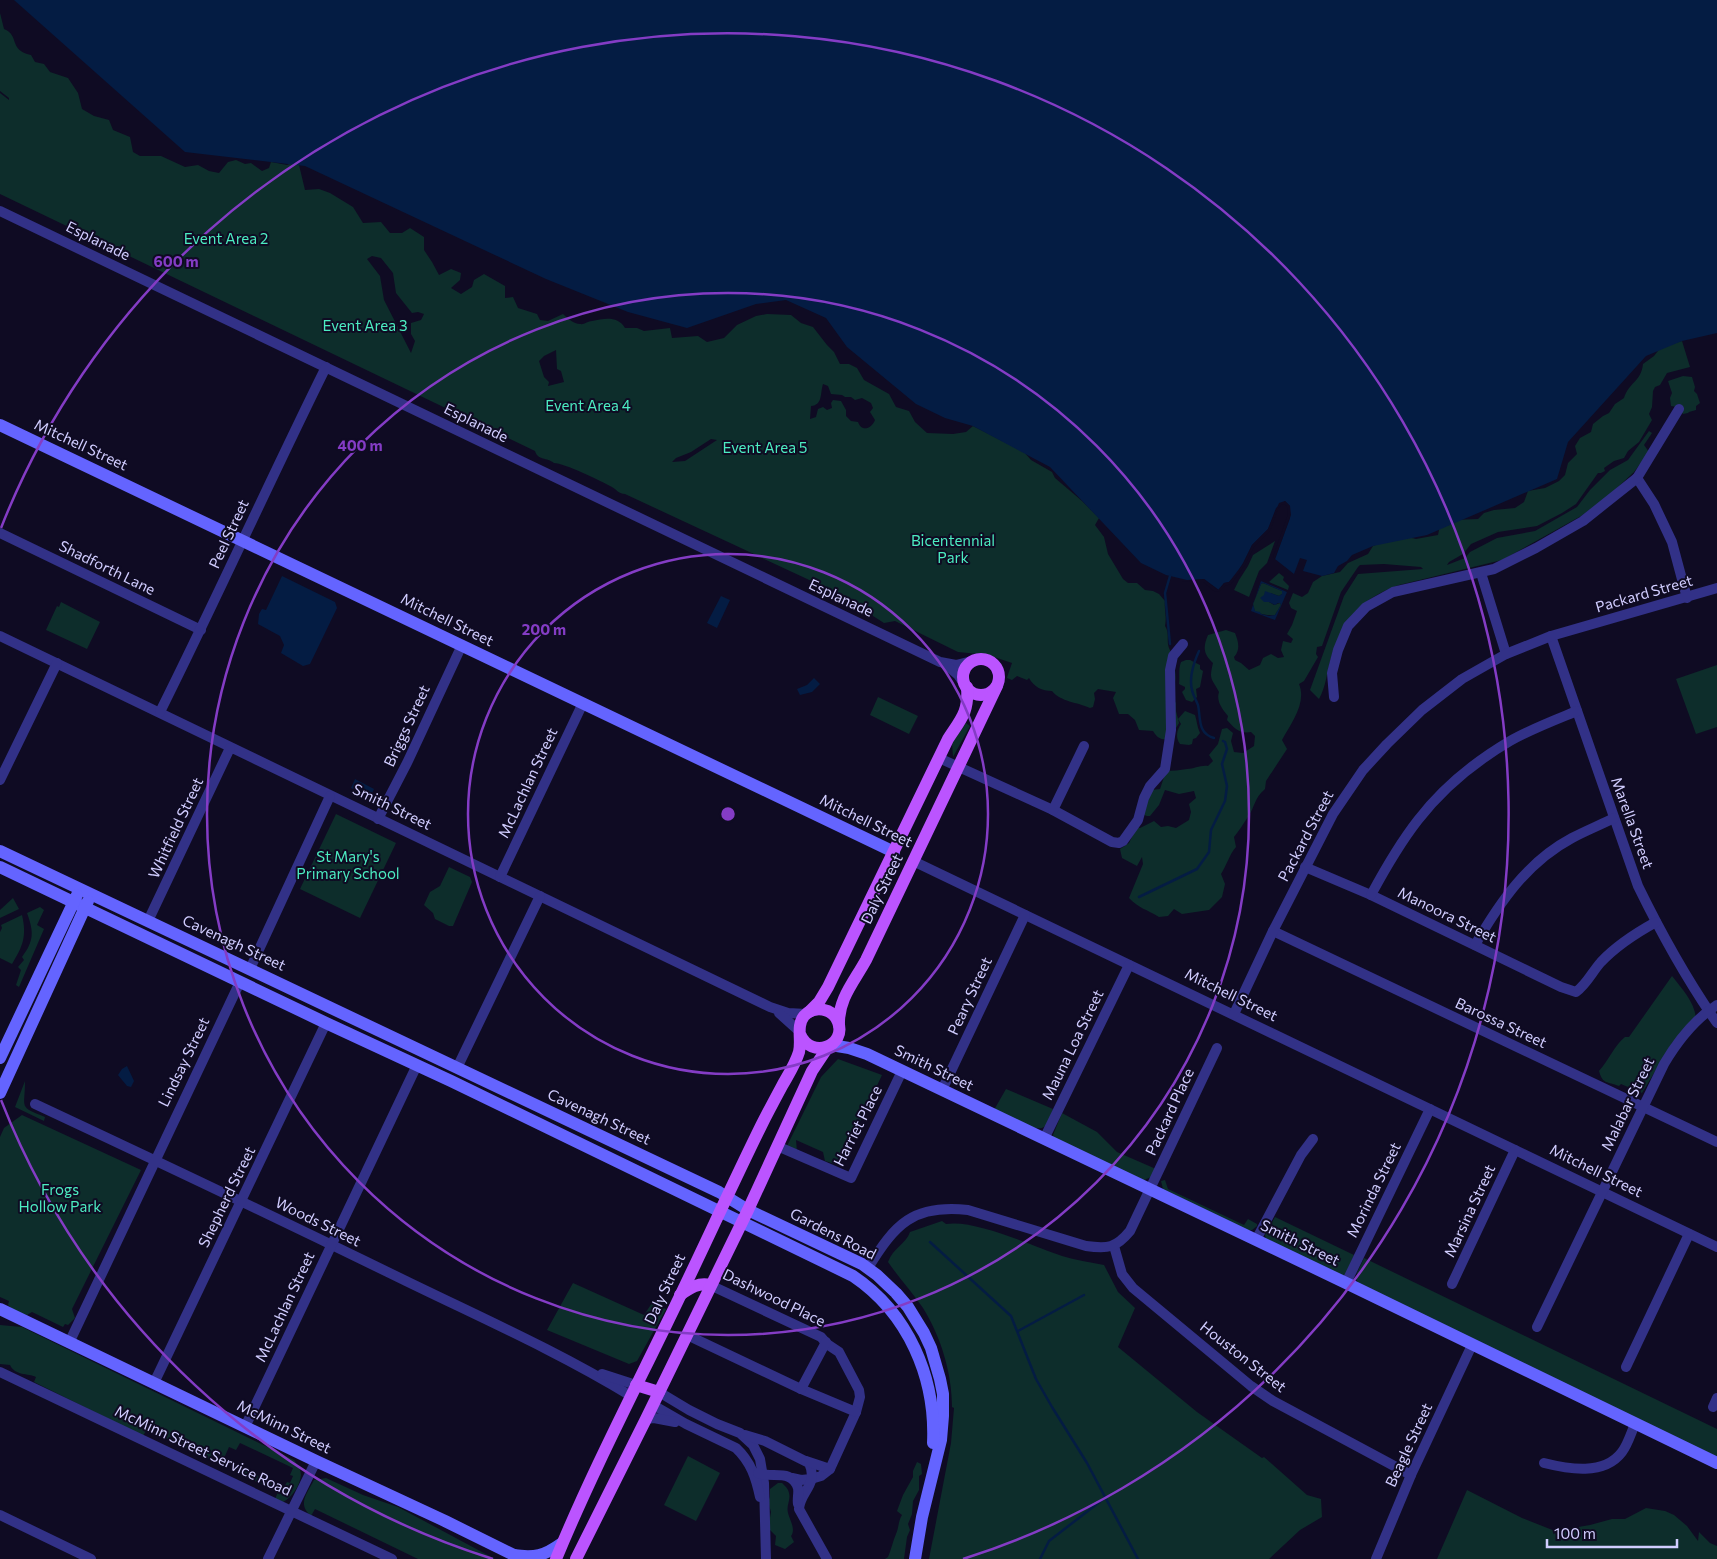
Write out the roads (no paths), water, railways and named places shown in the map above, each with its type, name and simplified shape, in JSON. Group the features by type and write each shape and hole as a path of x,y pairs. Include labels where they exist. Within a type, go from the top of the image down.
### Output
{"main road":[{"name":"Daly Street","path":"808,1013 819,1002 828,987 948,739 965,713 968,699 964,672 968,665 976,660"},
{"path":"966,686 973,693 979,694 989,693 997,686 999,672 996,668 988,660 976,660"},
{"name":"Daly Street","path":"839,1027 839,1013 846,993 866,960 997,686"},
{"name":"Mitchell Street","path":"894,852 913,861"},
{"path":"576,1559 748,1210 812,1071 836,1040 839,1027 834,1015 826,1010 818,1009 808,1013 800,1023 800,1032 804,1042 811,1047 820,1049 830,1046"},
{"name":"Daly Street","path":"556,1559 719,1212 769,1109 793,1067 801,1044 800,1032"},
{"name":"Dashwood Place","path":"680,1295 696,1285 710,1285"},
{"path":"666,1325 686,1335"},
{"path":"634,1390 659,1392"},
{"path":"634,1390 653,1405"}],"street":[{"name":"Esplanade","path":"1,214 326,367 940,662 957,674 966,686"},
{"name":"Peel Street","path":"160,712 326,367"},
{"path":"1334,697 1332,673 1338,650 1348,626 1366,607 1393,592 1481,573 1502,566 1583,521 1637,478 1679,409"},
{"name":"Mitchell Street","path":"0,424 894,852"},
{"path":"1637,478 1654,504 1669,533 1687,598"},
{"name":"Shadforth Lane","path":"0,533 201,630"},
{"path":"1481,573 1506,654"},
{"name":"Packard Street","path":"1234,1014 1323,830 1344,796 1363,770 1386,744 1422,710 1462,680 1506,654 1551,636 1717,588"},
{"name":"Smith Street","path":"0,636 770,1007 788,1013 808,1013"},
{"name":"Marella Street","path":"1551,636 1638,886 1656,922 1712,1008 1717,1023"},
{"path":"940,758 1053,810 1119,844 1138,820 1144,798 1150,786 1165,769 1171,730 1170,670 1173,656 1183,644"},
{"name":"Briggs Street","path":"378,819 407,763 462,645"},
{"name":"Esplanade","path":"940,662 956,665 976,660"},
{"path":"0,780 57,663"},
{"name":"McLachlan Street","path":"500,877 583,703"},
{"path":"1371,895 1392,857 1418,820 1434,801 1454,783 1480,761 1511,740 1577,711"},
{"path":"1053,810 1084,746"},
{"name":"Whitfield Street","path":"148,921 230,748"},
{"name":"Lindsay Street","path":"69,1343 240,982 250,969 330,796"},
{"path":"1475,945 1509,891 1527,870 1571,838 1614,818"},
{"name":"Cavenagh Street","path":"0,851 650,1159 727,1196 748,1210"},
{"name":"Mitchell Street","path":"913,861 1717,1248"},
{"path":"0,867 326,1024 451,1081 719,1212"},
{"name":"Manoora Street","path":"1305,868 1371,895 1576,992 1584,986 1593,970 1614,949 1656,922"},
{"path":"0,1058 86,891"},
{"path":"451,1081 540,896"},
{"path":"0,1094 79,905"},
{"name":"Peary Street","path":"942,1090 1025,915"},
{"path":"143,936 148,921"},
{"name":"Barossa Street","path":"1274,931 1717,1142"},
{"name":"Mauna Loa Street","path":"1044,1140 1129,964"},
{"name":"Smith Street","path":"770,1007 785,1017 800,1032"},
{"path":"326,1024 333,1008"},
{"name":"Malabar Street","path":"1538,1327 1664,1064 1675,1046 1712,1008"},
{"name":"Shepherd Street","path":"154,1383 326,1024"},
{"name":"Smith Street","path":"839,1027 854,1044 867,1054"},
{"name":"Smith Street","path":"830,1046 849,1048 902,1070 1717,1464"},
{"name":"Packard Place","path":"1114,1246 1130,1231 1218,1048"},
{"path":"417,1065 424,1052"},
{"name":"McLachlan Street","path":"245,1426 417,1065"},
{"name":"Harriet Place","path":"777,1146 851,1178 902,1070"},
{"name":"Woods Street","path":"35,1104 331,1244 586,1369 634,1390"},
{"name":"Morinda Street","path":"1346,1283 1430,1109"},
{"path":"1256,1240 1301,1155 1313,1140"},
{"name":"Marsina Street","path":"1452,1284 1515,1150"},
{"path":"643,1175 650,1159"},
{"path":"860,1281 887,1238 916,1215 931,1209 968,1210 1086,1246 1100,1248 1114,1246"},
{"name":"Gardens Road","path":"748,1210 853,1259 868,1268 887,1283 908,1307 924,1333 936,1364 943,1394 941,1440 927,1492"},
{"name":"Gardens Road","path":"719,1212 860,1281 883,1303 912,1340 923,1366 931,1394 934,1421 931,1467 915,1559"},
{"path":"1626,1367 1689,1234"},
{"path":"813,1257 819,1243"},
{"name":"Houston Street","path":"1114,1246 1122,1274 1133,1288 1251,1386 1273,1401 1411,1475"},
{"name":"Dashwood Place","path":"710,1285 821,1337 840,1352 859,1390 860,1398 856,1412 830,1469"},
{"name":"McMinn Street","path":"0,1309 445,1521 514,1558"},
{"name":"McMinn Street","path":"0,1319 32,1324"},
{"path":"686,1335 801,1389 856,1412"},
{"name":"Dashwood Place","path":"801,1389 826,1342"},
{"name":"Beagle Street","path":"1376,1559 1411,1475 1472,1345"},
{"name":"McMinn Street Service Road","path":"0,1372 392,1559"},
{"path":"659,1392 716,1424 762,1440 806,1461 830,1469"},
{"path":"653,1405 686,1424 732,1446 742,1454 753,1471 760,1494 764,1525"},
{"path":"646,1419 662,1419 686,1424"},
{"path":"711,1436 716,1424"},
{"path":"1544,1462 1568,1469 1606,1465 1621,1454 1636,1424"},
{"path":"740,1433 753,1445 760,1458 763,1475 766,1559"},
{"path":"742,1454 753,1445"},
{"path":"268,1559 316,1461"},
{"path":"800,1510 812,1480 810,1466 806,1461"},
{"path":"753,1471 763,1475 780,1474 801,1480 812,1480 830,1469"},
{"path":"792,1478 798,1487 798,1506 827,1559"},
{"path":"0,1515 91,1559"},
{"path":"514,1558 542,1555 562,1543"}],"water":[{"path":"14,0 1717,0 1717,333 1682,341 1646,356 1568,442 1557,479 1427,535 1373,546 1352,555 1347,561 1338,566 1334,573 1322,576 1303,571 1307,560 1300,558 1294,574 1275,559 1290,518 1290,506 1285,501 1276,508 1268,529 1252,545 1235,576 1229,582 1224,583 1219,590 1204,579 1187,580 1166,575 1141,563 1050,467 973,426 945,418 916,404 847,347 826,318 786,300 756,304 687,328 628,312 546,279 305,166 185,152"},
{"path":"282,576 335,602 337,608 310,664 303,666 281,653 284,645 280,636 258,624 259,614 262,609 266,610"},
{"path":"1261,581 1287,592 1275,620 1251,611 1253,605 1255,611 1261,614 1275,615 1281,605 1280,603 1275,605 1264,602 1260,598 1264,595 1265,591 1279,596 1282,594 1282,591 1263,583 1255,599"},
{"path":"721,596 730,600 717,628 707,623"},
{"path":"814,678 820,684 812,692 800,695 797,689 807,685"},
{"path":"355,779 374,789 371,796 351,788"},
{"path":"127,1066 134,1081 131,1087 127,1086 118,1075"}],"waterway":[{"path":"1170,576 1165,593 1170,644"},
{"path":"1199,651 1191,680 1192,690 1198,705 1202,729 1214,738"},
{"path":"1139,897 1197,869 1209,852 1211,830 1225,801 1227,786 1222,764 1227,749 1223,741"},
{"path":"930,1242 1011,1316 1036,1379 1087,1463 1138,1559"},
{"path":"1018,1331 1084,1295"},
{"path":"1040,1559 1049,1541 1106,1497"}],"park label":[{"name":"Event Area 2","path":"226,239"},
{"name":"Event Area 3","path":"365,326"},
{"name":"Event Area 4","path":"588,406"},
{"name":"Event Area 5","path":"765,448"},
{"name":"Bicentennial Park","path":"953,550"},
{"name":"St Mary's Primary School","path":"348,866"},
{"name":"Frogs Hollow Park","path":"60,1198"}]}
